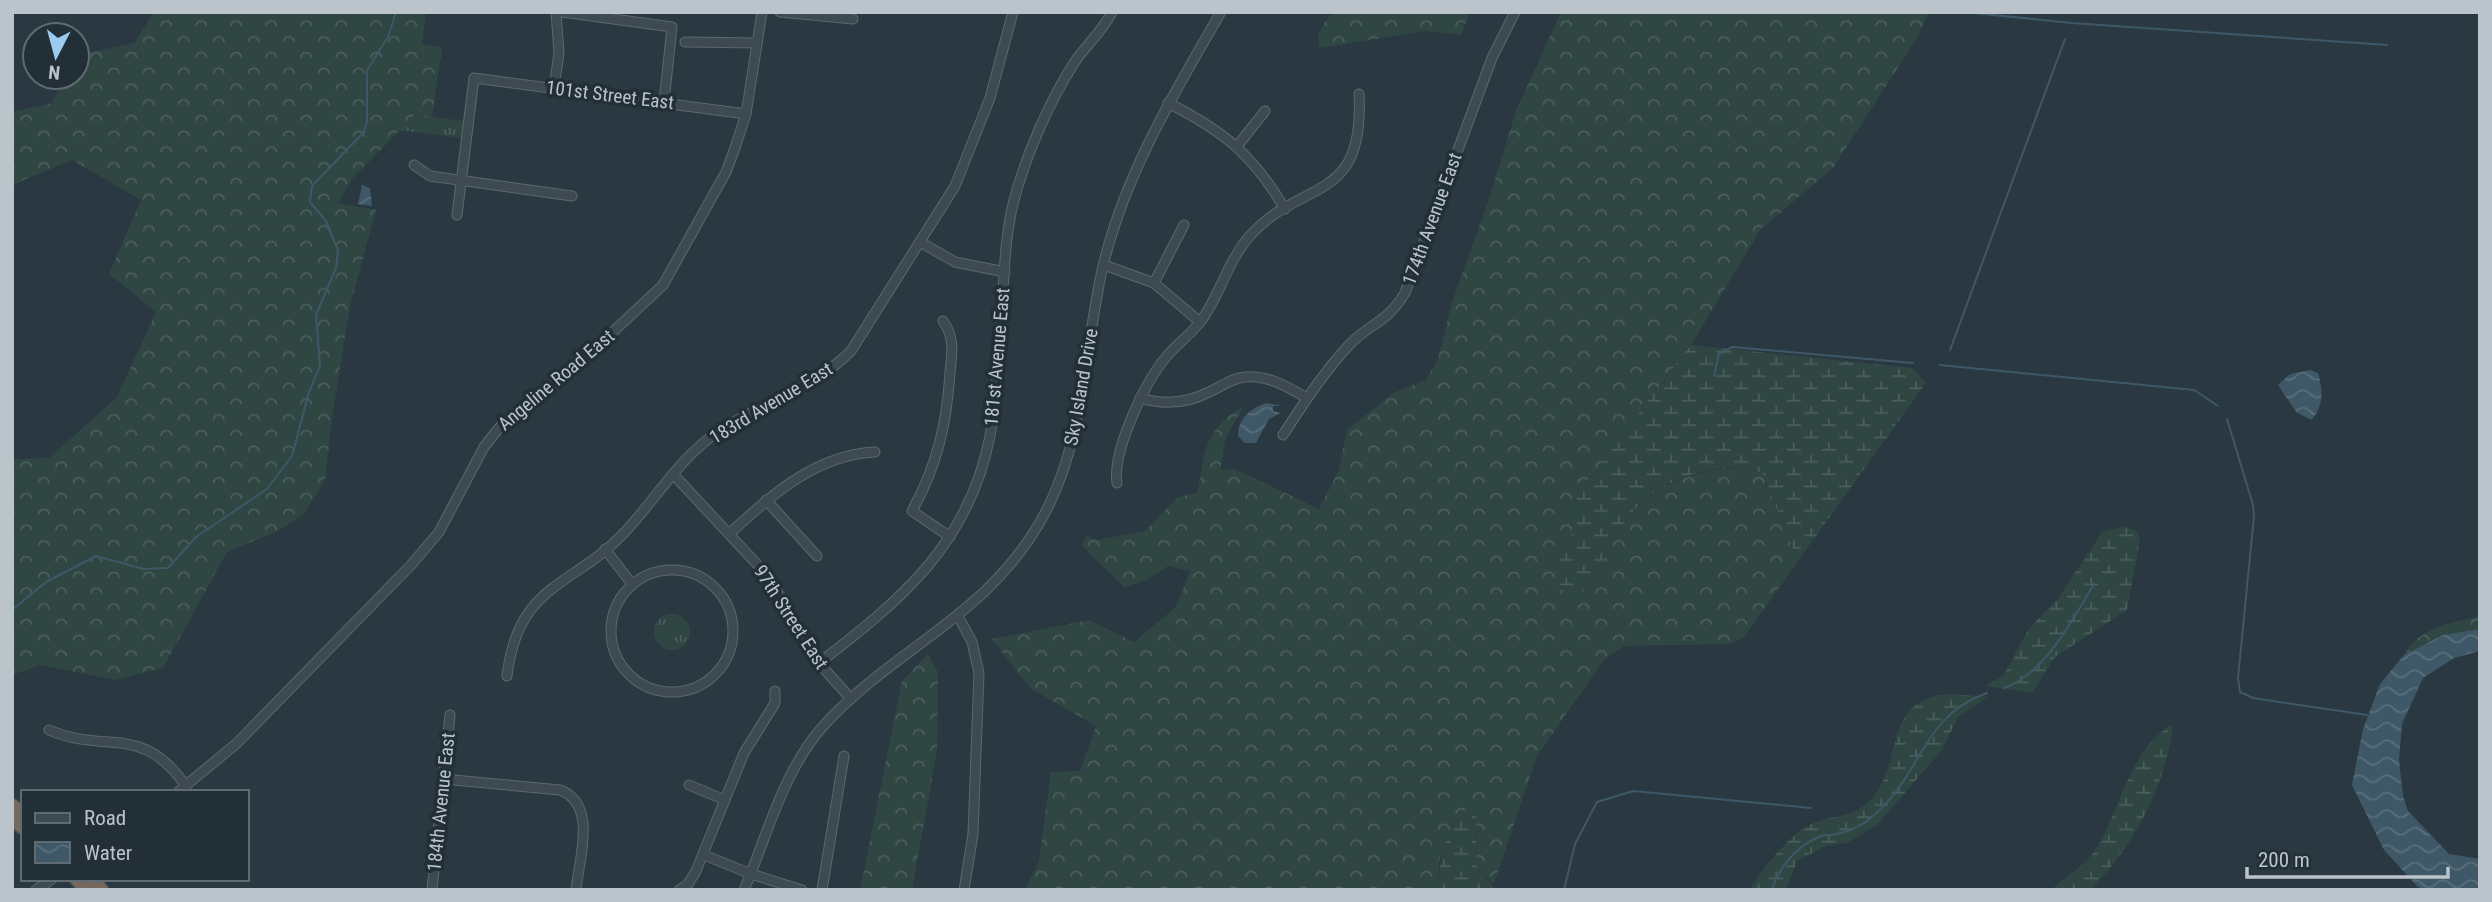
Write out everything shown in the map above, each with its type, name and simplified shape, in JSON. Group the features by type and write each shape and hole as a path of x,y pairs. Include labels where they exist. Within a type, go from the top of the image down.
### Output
{"highway":[{"path":"84,883 102,890"}],"street":[{"path":"554,88 559,53 556,12"},
{"path":"562,12 672,27 664,102"},
{"name":"Angeline Road East","path":"182,789 236,744 411,565 439,532 479,456 503,422 569,373 657,293 726,172 746,114 762,12"},
{"path":"780,12 853,19"},
{"name":"183rd Avenue East","path":"507,676 516,638 531,610 551,587 605,549 633,523 692,453 719,432 816,379 841,361 860,338 961,172 990,98 1013,12"},
{"name":"181st Avenue East","path":"819,663 897,601 929,568 950,537 978,480 990,438 1010,216 1031,151 1066,78 1112,12"},
{"name":"Sky Island Drive","path":"744,890 793,769 811,740 851,699 958,616 1003,576 1026,547 1057,489 1070,449 1104,265 1134,175 1168,103 1221,12"},
{"name":"174th Avenue East","path":"1283,435 1307,398 1350,344 1388,317 1405,293 1492,58 1514,12"},
{"path":"685,42 757,43"},
{"name":"101st Street East","path":"461,181 474,78 746,114"},
{"path":"1117,483 1117,465 1140,398 1167,356 1200,322 1240,248 1264,223 1321,191 1345,167 1359,134 1359,94"},
{"path":"1168,103 1216,129 1238,145 1266,176 1285,209"},
{"path":"1238,145 1265,111"},
{"path":"414,165 430,176 572,195"},
{"path":"457,215 461,181"},
{"path":"1154,283 1184,225"},
{"path":"920,242 969,267 1006,272"},
{"path":"1104,265 1154,283 1200,322"},
{"path":"943,321 952,338 947,416 931,474 912,511 950,537"},
{"path":"1140,398 1166,403 1194,400 1231,380 1244,377 1282,384 1307,398"},
{"path":"730,533 788,482 852,453 875,452"},
{"name":"97th Street East","path":"673,474 730,533 776,588 819,663 851,699"},
{"path":"766,500 817,556"},
{"path":"605,549 632,584"},
{"path":"677,570 703,578 721,594 731,616 733,636 725,660 713,676 697,687 674,692 646,686 628,674 613,650 611,624 620,598 632,584 648,574 677,570"},
{"path":"958,616 972,642 979,673 974,834 964,890"},
{"path":"680,890 688,884 704,855 751,739 775,703 775,691"},
{"name":"184th Avenue East","path":"432,890 450,715"},
{"path":"49,730 66,736 148,748 182,789"},
{"path":"822,890 844,756"},
{"path":"443,779 560,790 575,800 584,821 576,890"},
{"path":"688,785 725,800"},
{"path":"704,855 802,890"}],"green space":[{"path":"154,12 426,12 422,44 442,47 432,117 415,115 352,179 338,203 376,210 350,306 325,480 303,515 278,531 227,552 163,668 115,680 40,665 12,675 12,459 49,458 117,397 156,312 109,274 141,200 72,160 12,187 12,112 52,103 58,91 91,91 91,52 134,43"},
{"path":"1332,12 1470,12 1461,35 1425,31 1319,48 1318,33"},
{"path":"1561,12 1929,12 1917,38 1833,168 1761,229 1691,345 1576,496 1571,540 1554,568 1587,590 1622,528 1639,506 1670,484 1706,471 1725,469 1762,473 1798,561 1744,637 1730,644 1623,646 1604,660 1537,756 1494,884 1477,868 1477,832 1455,821 1439,860 1439,890 1025,890 1039,861 1051,772 1080,771 1096,726 1030,688 992,639 1089,620 1134,642 1176,607 1190,571 1168,566 1147,580 1124,587 1082,546 1086,536 1097,540 1145,531 1177,498 1198,492 1209,442 1221,423 1244,406 1226,437 1220,470 1235,469 1319,509 1339,470 1347,430 1393,393 1426,380 1438,359 1452,302 1488,202 1516,111"},
{"path":"415,115 464,121 462,138 399,130"},
{"path":"1691,345 1913,368 1926,383 1798,561 1762,473 1744,469 1707,471 1670,484 1639,505 1627,519 1587,590 1575,595 1558,588 1554,568 1571,540 1575,496"},
{"path":"2127,526 2138,532 2140,540 2127,610 2055,657 2032,693 1986,686 2003,676 2028,630 2058,598 2102,532"},
{"path":"672,614 685,619 690,632 685,645 672,650 659,645 654,632 659,619"},
{"path":"2480,616 2480,629 2443,635 2404,655 2427,632"},
{"path":"928,654 938,672 937,751 912,890 860,890 902,681"},
{"path":"1949,694 1988,697 1958,717 1942,750 1877,825 1847,843 1826,846 1797,861 1786,890 1750,890 1770,861 1788,841 1807,826 1852,812 1866,804 1883,782 1898,733 1913,707 1928,699"},
{"path":"2170,726 2173,727 2169,750 2154,794 2145,815 2120,855 2090,890 2051,890 2091,856 2144,750"},
{"path":"1464,810 1476,815 1477,867 1496,890 1439,890 1444,847"}],"water":[{"path":"362,185 370,188 372,206 358,204"},
{"path":"2310,370 2318,373 2321,386 2320,404 2311,420 2296,412 2278,385 2290,374"},
{"path":"1267,403 1282,406 1273,406 1273,411 1280,413 1269,419 1256,443 1245,443 1238,436 1240,424 1251,411"},
{"path":"2480,629 2480,651 2454,658 2423,678 2402,724 2399,760 2403,796 2408,811 2449,854 2480,859 2480,890 2425,890 2418,887 2384,850 2352,785 2363,729 2380,684 2404,655 2443,635"}],"waterway":[{"path":"12,610 46,582 96,556 144,569 168,568 196,537 267,489 292,456 309,392 320,366 316,315 336,268 338,250 326,221 310,202 312,186 364,132 367,121 367,70 388,37 396,12"},
{"path":"1964,12 2072,23 2387,45"},
{"path":"1950,350 2065,39"},
{"path":"1714,376 1719,354 1732,347 1913,363"},
{"path":"1940,365 2194,390 2218,406"},
{"path":"2227,419 2254,516 2238,678 2240,692 2253,698 2367,715"},
{"path":"2004,688 2019,681 2045,658 2067,629 2094,584"},
{"path":"1772,890 1784,865 1804,845 1821,836 1851,829 1874,815 1903,782 1935,731 1965,703 1987,693"},
{"path":"1564,890 1575,844 1597,802 1633,791 1811,808"}]}
